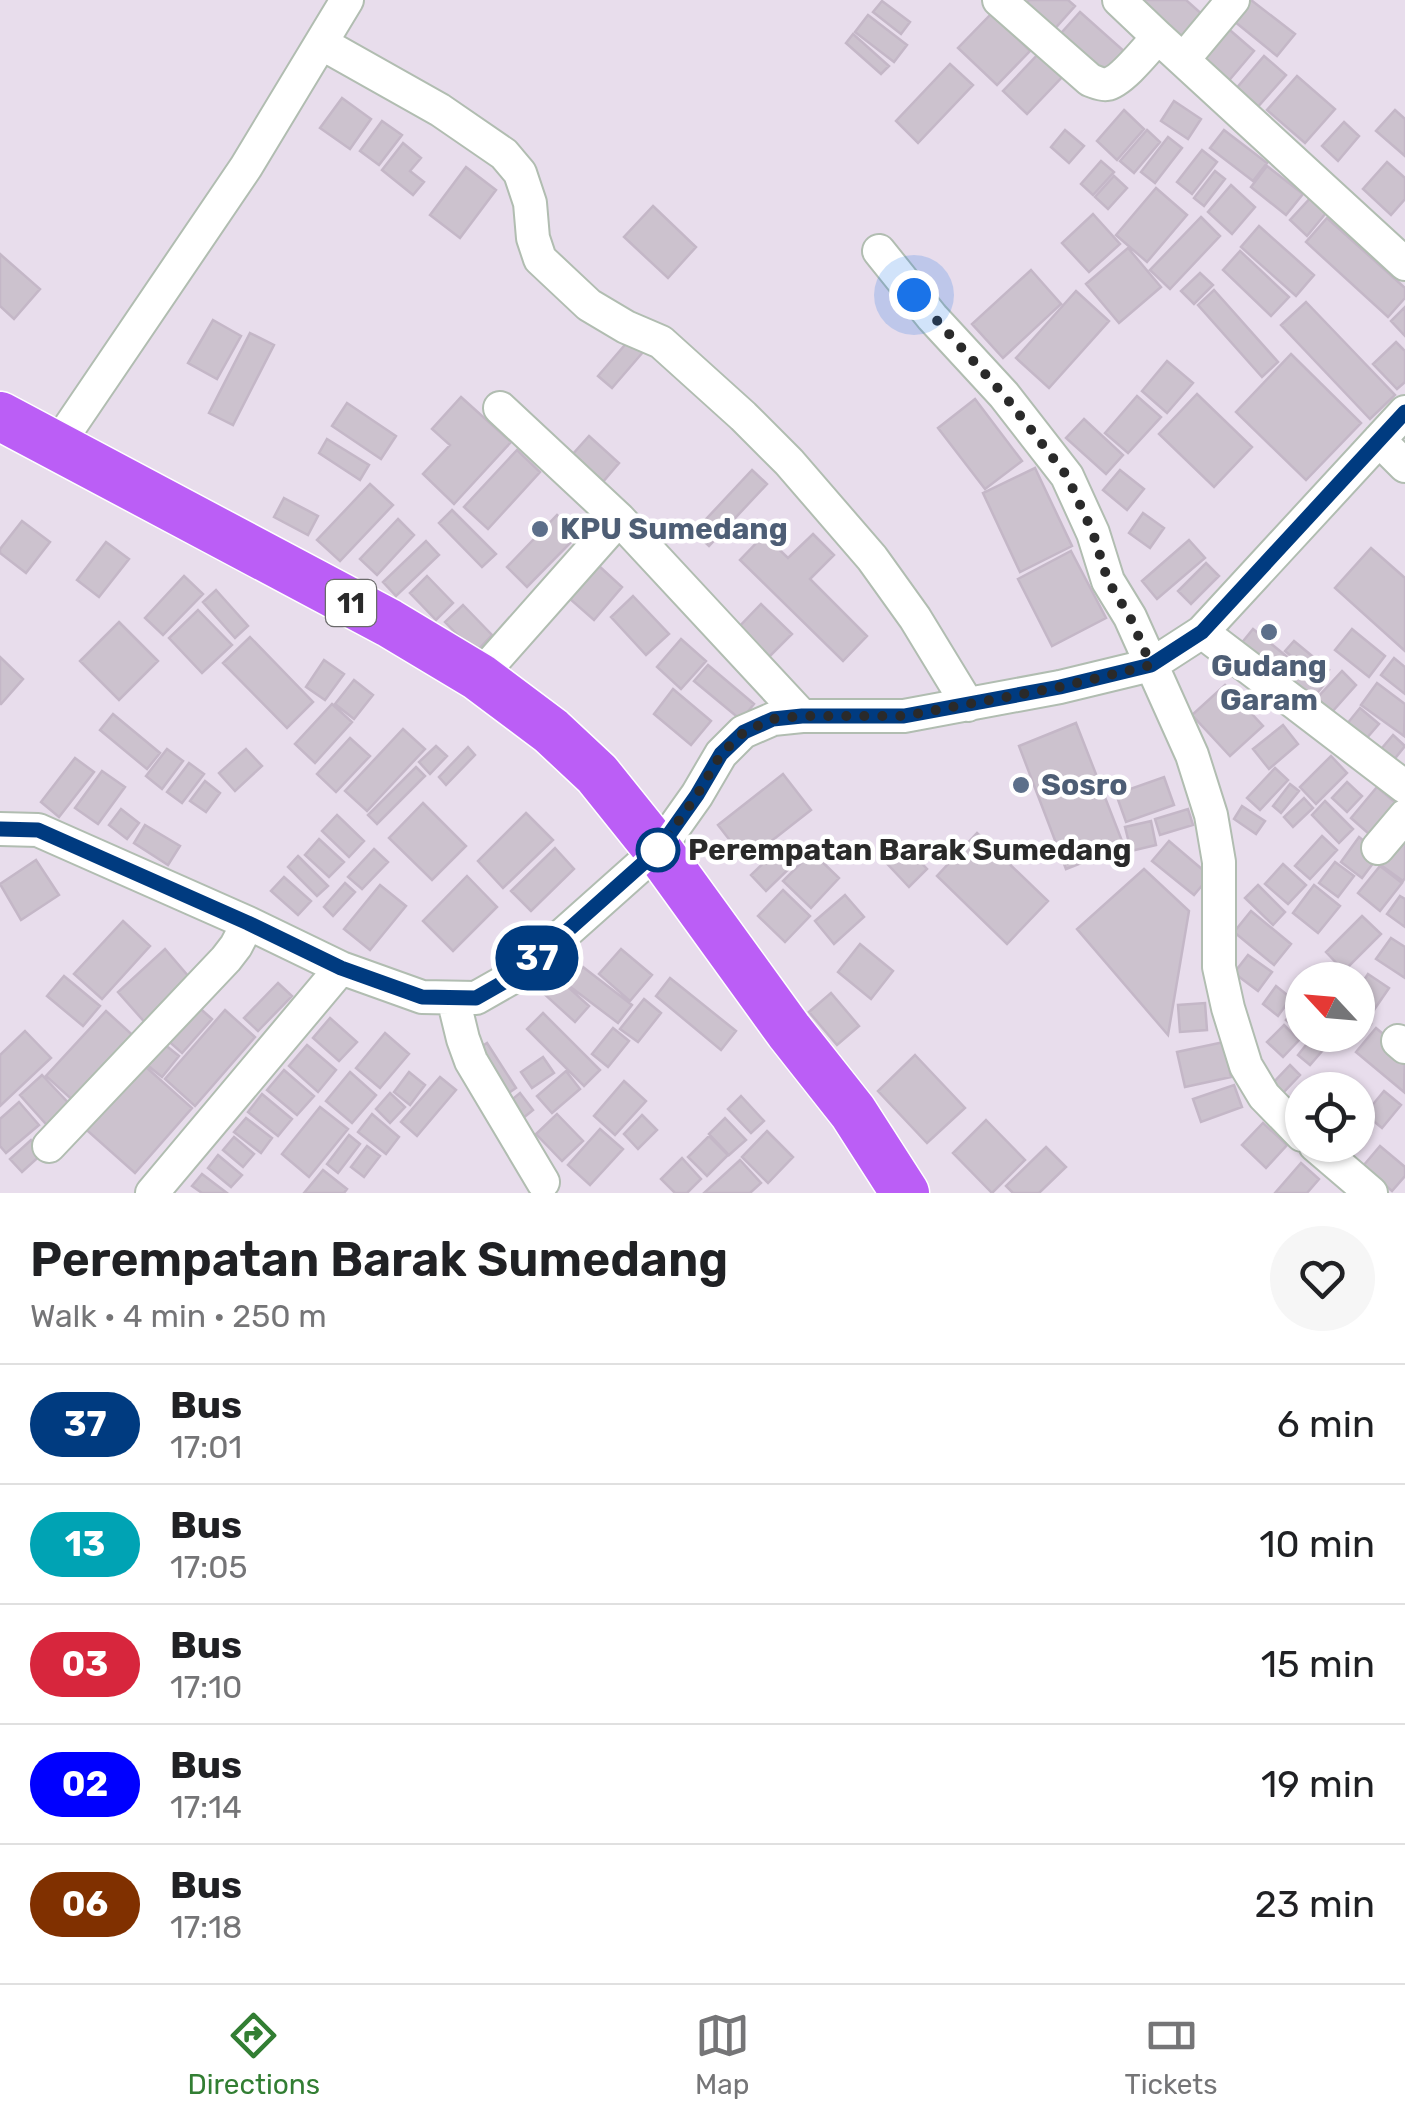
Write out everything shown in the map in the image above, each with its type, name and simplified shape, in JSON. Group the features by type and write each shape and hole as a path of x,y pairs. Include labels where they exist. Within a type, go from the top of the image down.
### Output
{"highway":[{"name":"11","path":"0,416 388,624 478,677 551,731 598,774 658,850 853,1112 905,1193"}],"street":[{"path":"56,446 246,167 347,0"},
{"path":"1000,0 1090,80 1102,84 1118,78 1158,37"},
{"path":"1119,0 1405,264"},
{"path":"1183,60 1233,0"},
{"path":"320,43 440,110 504,154 520,173 540,259 589,305 661,342 789,462 872,558 915,618 968,705"},
{"path":"879,252 1004,395 1067,476 1093,533 1108,581 1130,617 1192,756 1211,815 1219,862 1219,966 1228,1008 1246,1066 1264,1096 1285,1117"},
{"path":"500,408 619,519 802,716"},
{"path":"0,828 38,830 341,968 422,997 476,998 520,973 658,850 721,754 744,732 773,719 802,716 904,716 1060,687 1151,665 1202,632 1405,412"},
{"path":"1378,440 1405,466"},
{"path":"478,677 619,519"},
{"path":"1202,632 1405,787"},
{"path":"1378,848 1405,816"},
{"path":"49,1146 226,959 248,923"},
{"path":"152,1193 341,968"},
{"path":"453,998 471,1061 543,1182"},
{"path":"1335,1162 1371,1193"}],"building":[{"path":"1029,0 1068,0 1075,6 1051,33 1022,8"},
{"path":"1122,0 1186,0 1204,16 1175,48"},
{"path":"1251,0 1295,34 1277,56 1234,21"},
{"path":"882,1 910,22 901,34 873,12"},
{"path":"1080,12 1125,52 1100,80 1055,40"},
{"path":"992,13 1030,51 997,85 958,48"},
{"path":"868,15 907,45 894,62 855,32"},
{"path":"1224,25 1254,51 1226,84 1196,58"},
{"path":"853,34 889,66 881,74 846,43"},
{"path":"1041,51 1065,74 1027,114 1003,91"},
{"path":"1264,56 1286,75 1256,109 1235,90"},
{"path":"950,64 973,85 918,143 896,121"},
{"path":"1297,76 1335,109 1305,143 1267,110"},
{"path":"342,98 371,119 350,149 320,128"},
{"path":"1174,101 1201,119 1188,139 1161,121"},
{"path":"1124,110 1144,129 1117,160 1097,141"},
{"path":"1395,110 1405,119 1405,156 1376,131"},
{"path":"382,121 402,135 379,165 360,151"},
{"path":"1344,122 1359,136 1338,161 1322,146"},
{"path":"1065,130 1084,146 1069,163 1051,147"},
{"path":"1147,130 1160,142 1134,173 1120,161"},
{"path":"1224,130 1267,163 1253,181 1210,148"},
{"path":"1168,137 1182,148 1155,183 1141,172"},
{"path":"403,143 421,158 410,171 424,182 413,195 382,170"},
{"path":"1202,150 1217,162 1192,194 1177,182"},
{"path":"1101,161 1114,172 1093,195 1081,184"},
{"path":"1387,162 1405,178 1405,199 1391,215 1363,189"},
{"path":"1267,166 1303,194 1286,215 1251,187"},
{"path":"466,167 496,190 460,238 430,215"},
{"path":"1215,171 1225,179 1204,206 1194,198"},
{"path":"1114,176 1127,188 1108,209 1095,197"},
{"path":"1231,185 1255,207 1232,234 1208,212"},
{"path":"1156,188 1187,215 1147,262 1116,235"},
{"path":"1315,193 1331,207 1307,236 1290,220"},
{"path":"653,206 696,247 668,278 624,237"},
{"path":"1093,214 1120,244 1089,272 1062,243"},
{"path":"1201,217 1220,236 1170,289 1150,270"},
{"path":"1327,218 1405,288 1405,298 1388,317 1306,242"},
{"path":"1259,226 1314,275 1296,296 1241,247"},
{"path":"1128,248 1161,287 1119,323 1086,284"},
{"path":"1240,251 1289,297 1271,316 1223,270"},
{"path":"0,254 40,289 14,319 0,306"},
{"path":"1031,270 1061,304 1003,358 972,324"},
{"path":"1200,273 1213,285 1194,304 1181,291"},
{"path":"1214,290 1278,362 1262,377 1198,305"},
{"path":"1076,291 1109,321 1049,388 1016,358"},
{"path":"1306,302 1395,395 1370,419 1281,325"},
{"path":"1405,307 1405,336 1391,321"},
{"path":"213,320 241,336 217,379 188,363"},
{"path":"250,333 274,345 233,425 209,413"},
{"path":"630,339 644,351 612,388 598,376"},
{"path":"1396,342 1405,351 1405,382 1397,389 1373,364"},
{"path":"1291,354 1361,423 1306,480 1236,412"},
{"path":"1167,361 1193,383 1167,413 1142,391"},
{"path":"1197,394 1252,447 1214,487 1159,434"},
{"path":"1137,396 1161,417 1128,453 1105,433"},
{"path":"461,397 511,442 454,504 423,474 450,445 432,429"},
{"path":"975,399 1022,461 985,489 938,428"},
{"path":"347,403 396,436 381,459 332,426"},
{"path":"1084,419 1123,455 1106,474 1066,438"},
{"path":"589,436 619,463 602,483 572,455"},
{"path":"327,439 369,465 360,480 319,453"},
{"path":"517,450 540,472 488,529 464,507"},
{"path":"1035,468 1072,546 1020,572 983,493"},
{"path":"752,470 767,484 709,546 694,532"},
{"path":"1120,470 1144,489 1127,510 1103,490"},
{"path":"370,484 393,505 340,561 317,540"},
{"path":"284,498 318,516 308,535 274,517"},
{"path":"452,510 496,554 482,567 439,523"},
{"path":"1143,513 1164,528 1150,548 1129,533"},
{"path":"557,515 578,535 527,587 507,567"},
{"path":"398,519 414,535 377,575 360,559"},
{"path":"22,521 50,542 26,573 0,553"},
{"path":"813,534 834,555 810,579 867,636 843,661 740,560 764,535 788,558"},
{"path":"1189,540 1205,558 1157,599 1142,581"},
{"path":"426,541 439,555 396,596 383,582"},
{"path":"106,542 129,559 99,597 77,580"},
{"path":"1371,548 1405,578 1405,651 1335,588"},
{"path":"1071,551 1106,618 1052,646 1018,579"},
{"path":"1206,563 1219,576 1191,604 1178,591"},
{"path":"599,566 622,587 594,620 570,599"},
{"path":"184,576 203,594 163,635 145,618"},
{"path":"427,576 453,603 436,620 410,593"},
{"path":"216,590 248,626 235,638 203,602"},
{"path":"633,596 669,634 646,655 611,617"},
{"path":"761,604 792,634 764,662 734,632"},
{"path":"463,605 492,635 475,653 445,622"},
{"path":"198,610 232,645 202,673 169,638"},
{"path":"119,622 158,661 119,700 80,661"},
{"path":"1253,629 1323,686 1310,702 1240,645"},
{"path":"1352,629 1385,656 1369,677 1335,650"},
{"path":"250,637 313,702 287,728 223,663"},
{"path":"681,639 706,661 681,689 657,667"},
{"path":"1294,641 1329,670 1320,680 1285,651"},
{"path":"0,657 23,679 1,704 0,704"},
{"path":"1394,658 1405,667 1405,694 1381,675"},
{"path":"324,660 344,674 325,700 306,687"},
{"path":"708,665 754,704 741,720 694,681"},
{"path":"1342,671 1356,685 1332,712 1317,698"},
{"path":"354,680 373,695 354,719 335,704"},
{"path":"1377,683 1405,704 1404,736 1361,705"},
{"path":"1225,685 1263,726 1230,756 1192,715"},
{"path":"673,689 711,721 691,745 654,714"},
{"path":"332,704 352,722 315,763 295,744"},
{"path":"1360,708 1379,724 1360,746 1342,730"},
{"path":"113,714 160,753 147,769 100,730"},
{"path":"1076,723 1124,846 1066,869 1019,746"},
{"path":"1283,725 1298,744 1269,769 1253,749"},
{"path":"403,729 425,749 367,811 345,791"},
{"path":"1393,735 1405,746 1389,766 1376,755"},
{"path":"350,738 370,756 336,792 317,774"},
{"path":"436,746 447,756 430,774 419,762"},
{"path":"468,747 475,755 446,785 439,777"},
{"path":"167,749 183,761 162,789 146,776"},
{"path":"246,749 262,766 235,791 219,773"},
{"path":"1331,756 1347,773 1316,804 1300,787"},
{"path":"75,758 94,772 59,817 41,802"},
{"path":"189,763 204,774 182,803 167,792"},
{"path":"416,767 425,776 377,824 368,815"},
{"path":"1275,768 1288,780 1260,810 1247,798"},
{"path":"102,771 125,787 98,824 75,808"},
{"path":"783,774 811,810 746,861 718,825"},
{"path":"1164,777 1174,805 1126,822 1116,794"},
{"path":"205,781 220,793 206,812 190,801"},
{"path":"1347,782 1362,796 1347,812 1332,798"},
{"path":"1290,784 1299,791 1281,813 1273,806"},
{"path":"1377,787 1404,810 1377,841 1351,818"},
{"path":"1304,798 1313,808 1293,827 1284,817"},
{"path":"1325,801 1353,829 1339,843 1312,815"},
{"path":"423,803 466,846 432,880 389,838"},
{"path":"1242,806 1265,821 1256,834 1234,819"},
{"path":"121,809 139,823 127,839 109,825"},
{"path":"1188,809 1193,825 1160,835 1155,819"},
{"path":"526,813 553,840 503,888 478,861"},
{"path":"337,815 364,841 349,857 322,831"},
{"path":"1151,821 1156,845 1131,851 1125,827"},
{"path":"145,825 180,846 168,865 134,843"},
{"path":"977,833 1048,901 1007,944 937,876"},
{"path":"1322,836 1337,850 1310,879 1295,866"},
{"path":"1359,837 1380,854 1362,878 1341,862"},
{"path":"898,838 927,869 909,887 879,855"},
{"path":"1396,838 1405,845 1403,881 1378,863"},
{"path":"319,839 344,862 329,877 305,855"},
{"path":"1169,841 1210,876 1194,895 1152,861"},
{"path":"783,844 798,860 766,891 751,875"},
{"path":"555,848 574,869 531,911 511,891"},
{"path":"374,849 388,862 362,889 348,877"},
{"path":"812,852 839,878 811,908 783,881"},
{"path":"298,856 328,886 317,896 288,867"},
{"path":"36,860 59,895 21,920 0,884"},
{"path":"1335,862 1354,876 1338,897 1319,883"},
{"path":"1283,864 1306,885 1288,904 1265,884"},
{"path":"1380,866 1402,883 1380,911 1358,893"},
{"path":"1144,869 1189,911 1168,1035 1077,929"},
{"path":"467,876 497,907 453,951 423,921"},
{"path":"284,877 311,901 298,915 271,891"},
{"path":"345,883 355,892 333,916 324,907"},
{"path":"380,885 406,906 370,950 344,929"},
{"path":"1258,885 1285,912 1273,925 1245,898"},
{"path":"1314,885 1340,906 1318,933 1293,913"},
{"path":"783,890 810,916 785,942 758,916"},
{"path":"845,895 864,917 834,944 815,921"},
{"path":"1400,896 1405,899 1405,927 1387,914"},
{"path":"1251,911 1291,944 1274,965 1234,932"},
{"path":"1362,916 1381,934 1353,962 1335,962 1326,952"},
{"path":"123,921 150,946 102,999 74,974"},
{"path":"1391,938 1405,947 1405,978 1376,959"},
{"path":"860,944 893,971 871,999 838,972"},
{"path":"165,949 195,984 148,1026 118,992"},
{"path":"621,949 652,975 630,1001 599,974"},
{"path":"1248,955 1272,972 1258,991 1234,973"},
{"path":"583,967 632,1005 618,1023 568,985"},
{"path":"64,976 100,1006 83,1026 47,996"},
{"path":"556,976 589,1006 575,1022 542,992"},
{"path":"670,978 736,1031 721,1050 656,996"},
{"path":"1375,979 1389,988 1375,1009"},
{"path":"278,983 292,996 258,1031 244,1018"},
{"path":"1276,986 1285,993 1285,1006 1278,1016 1263,1004"},
{"path":"831,993 859,1026 837,1045 809,1012"},
{"path":"644,999 661,1013 638,1042 620,1029"},
{"path":"1205,1003 1207,1030 1180,1032 1178,1005"},
{"path":"195,1004 212,1019 182,1053 165,1038"},
{"path":"225,1010 255,1037 195,1106 165,1079"},
{"path":"106,1011 138,1040 78,1105 46,1076"},
{"path":"543,1013 600,1070 584,1086 527,1029"},
{"path":"330,1018 357,1042 339,1061 313,1038"},
{"path":"1285,1026 1288,1052 1283,1057 1267,1042"},
{"path":"613,1028 629,1041 608,1067 592,1054"},
{"path":"1375,1029 1405,1052 1404,1092 1356,1052 1375,1052"},
{"path":"25,1031 51,1058 0,1106 0,1055"},
{"path":"385,1033 409,1054 380,1088 356,1068"},
{"path":"1224,1042 1231,1077 1185,1087 1177,1052"},
{"path":"487,1043 516,1088 500,1099 470,1054"},
{"path":"164,1044 179,1056 162,1077 146,1064"},
{"path":"307,1045 336,1070 318,1092 289,1066"},
{"path":"1300,1052 1321,1052 1310,1065 1298,1055"},
{"path":"915,1055 965,1108 927,1143 878,1091"},
{"path":"543,1057 554,1073 532,1088 521,1072"},
{"path":"138,1060 192,1108 135,1173 81,1125"},
{"path":"1290,1065 1297,1072 1285,1072 1282,1094 1272,1084"},
{"path":"284,1070 314,1096 297,1115 267,1090"},
{"path":"566,1071 580,1089 552,1113 537,1096"},
{"path":"350,1072 376,1095 352,1123 326,1101"},
{"path":"409,1072 425,1085 410,1105 394,1092"},
{"path":"42,1075 76,1111 53,1132 20,1095"},
{"path":"440,1077 456,1090 417,1136 401,1122"},
{"path":"624,1081 646,1101 615,1135 594,1116"},
{"path":"1234,1085 1242,1107 1201,1122 1193,1099"},
{"path":"1384,1091 1401,1105 1382,1128 1375,1122 1375,1102"},
{"path":"390,1093 405,1107 390,1123 376,1109"},
{"path":"520,1093 533,1110 517,1123 504,1106"},
{"path":"262,1094 292,1119 278,1136 248,1112"},
{"path":"741,1096 764,1121 751,1133 728,1109"},
{"path":"19,1102 39,1125 6,1153 0,1146 0,1119"},
{"path":"320,1107 348,1129 309,1177 282,1154"},
{"path":"372,1114 399,1137 386,1154 358,1132"},
{"path":"557,1114 583,1141 562,1161 536,1134"},
{"path":"642,1115 657,1130 638,1149 624,1134"},
{"path":"246,1118 272,1138 261,1153 234,1132"},
{"path":"725,1118 746,1140 729,1155 709,1134"},
{"path":"986,1120 1025,1160 992,1193 953,1153"},
{"path":"1263,1123 1285,1147 1266,1168 1242,1145"},
{"path":"600,1129 623,1149 590,1185 568,1165"},
{"path":"767,1131 793,1157 768,1183 742,1157"},
{"path":"349,1135 360,1144 338,1173 327,1164"},
{"path":"709,1136 728,1155 707,1176 688,1157"},
{"path":"234,1137 254,1154 243,1167 223,1150"},
{"path":"31,1140 43,1153 22,1172 10,1159"},
{"path":"367,1146 380,1156 364,1177 351,1167"},
{"path":"1380,1146 1405,1167 1405,1176 1392,1191 1363,1166 1375,1162 1375,1152"},
{"path":"1046,1147 1066,1167 1039,1193 1013,1193 1006,1186"},
{"path":"218,1155 242,1175 231,1187 208,1168"},
{"path":"682,1158 701,1179 687,1193 675,1193 661,1179"},
{"path":"740,1160 761,1183 750,1193 704,1193"},
{"path":"1301,1163 1319,1179 1307,1193 1275,1193"},
{"path":"323,1170 347,1189 344,1193 304,1193"},
{"path":"202,1174 227,1193 202,1193 192,1186"}],"bus line":[{"name":"37","path":"0,829 38,830 341,968 422,997 476,998 520,973 658,850 721,754 744,732 773,719 802,716 904,716 1060,687 1151,665 1202,632 1405,412"}],"place":[{"name":"KPU Sumedang","path":"540,529"},
{"name":"Gudang Garam","path":"1269,632"},
{"name":"Sosro","path":"1021,785"},
{"name":"Perempatan Barak Sumedang","path":"658,850"}],"route":[{"path":"658,850 721,754 744,732 773,719 904,716 1060,687 1151,665 1130,617 1108,581 1093,533 1067,476 1004,395 914,295"}]}
